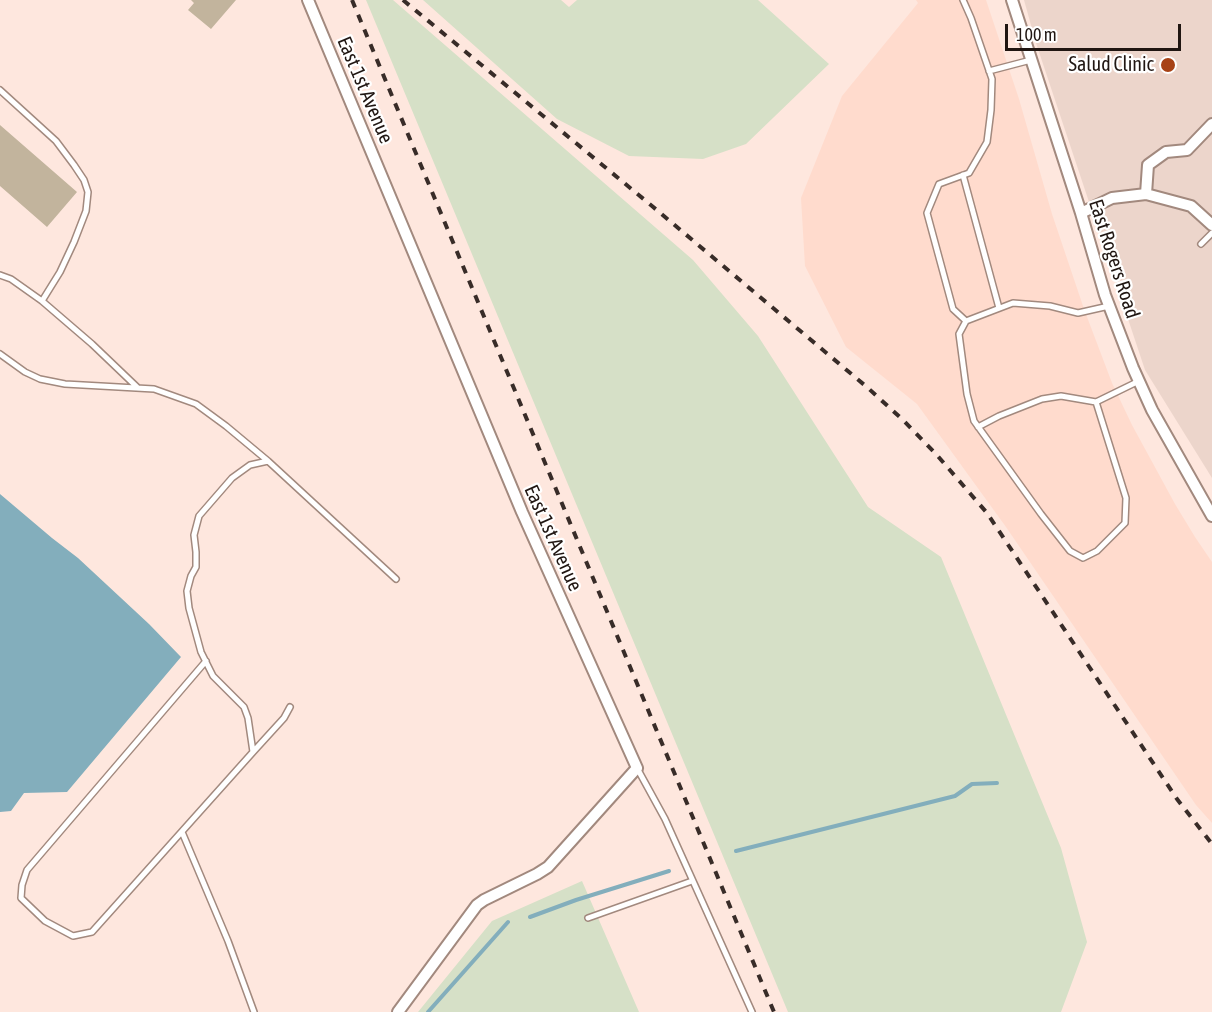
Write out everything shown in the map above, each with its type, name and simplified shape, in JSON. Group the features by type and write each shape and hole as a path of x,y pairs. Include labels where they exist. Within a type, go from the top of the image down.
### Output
{"street":[{"name":"East 1st Avenue","path":"308,0 522,512 637,768"},
{"name":"East Rogers Road","path":"1012,0 1109,306 1152,410 1212,516"},
{"path":"1146,194 1148,165 1166,152 1187,150 1212,124"},
{"path":"1081,213 1112,198 1146,194 1191,206 1212,225"},
{"path":"398,1012 477,904 548,867 637,768"}],"lane":[{"path":"963,0 992,79 987,142 969,173 939,184 927,213 953,309 966,321"},
{"path":"989,71 1032,60"},
{"path":"0,90 56,141 84,180 88,192 86,211 74,242 60,272 42,301"},
{"path":"963,175 999,308"},
{"path":"1202,244 1212,233"},
{"path":"0,275 10,279 42,301 138,388"},
{"path":"1096,402 1126,498 1125,523 1097,551 1083,558 1070,551 974,422 967,394 960,334 966,321 1014,303 1050,306 1078,313 1109,306"},
{"path":"0,354 25,372 40,379 64,384 154,389 196,404 268,461 396,579"},
{"path":"978,427 1042,399 1061,396 1096,402 1139,381"},
{"path":"253,752 244,707 213,676 201,652 189,608 187,591 196,567 194,535 199,516 232,478 250,465 268,461"},
{"path":"206,662 27,870 21,898 45,921 73,936 92,932 284,718 290,707"},
{"path":"637,768 665,819 752,1012"},
{"path":"182,832 228,940 254,1012"},
{"path":"588,918 692,881"}],"shaded area":[{"path":"916,0 986,0 1019,99 1052,214 1112,383 1175,504 1212,562 1212,823 1196,805 1006,527 917,404 846,347 805,266 801,198 842,96 918,3"},
{"path":"1024,0 1212,0 1212,478 1145,370 1036,43"}],"green space":[{"path":"366,0 393,0 693,260 758,336 868,507 941,557 1061,848 1087,942 1061,1012 788,1012"},
{"path":"423,0 561,0 569,7 577,0 758,0 829,64 746,144 703,159 629,156 557,119"},
{"path":"582,881 639,1012 418,1012 492,921"}],"water":[{"path":"0,494 78,558 181,657 67,792 24,793 11,811 0,812"}],"building":[{"path":"191,0 236,0 211,29 188,10 194,3"},
{"path":"0,125 77,192 47,227 0,186"}],"waterway":[{"path":"736,851 955,796 972,784 997,783"},
{"path":"530,917 669,871"},
{"path":"428,1012 508,922"}],"railway":[{"path":"352,0 774,1012"},
{"path":"403,0 868,388 936,454 987,513 1177,799 1212,844"}],"place":[{"name":"Salud Clinic","path":"1168,65"}]}
